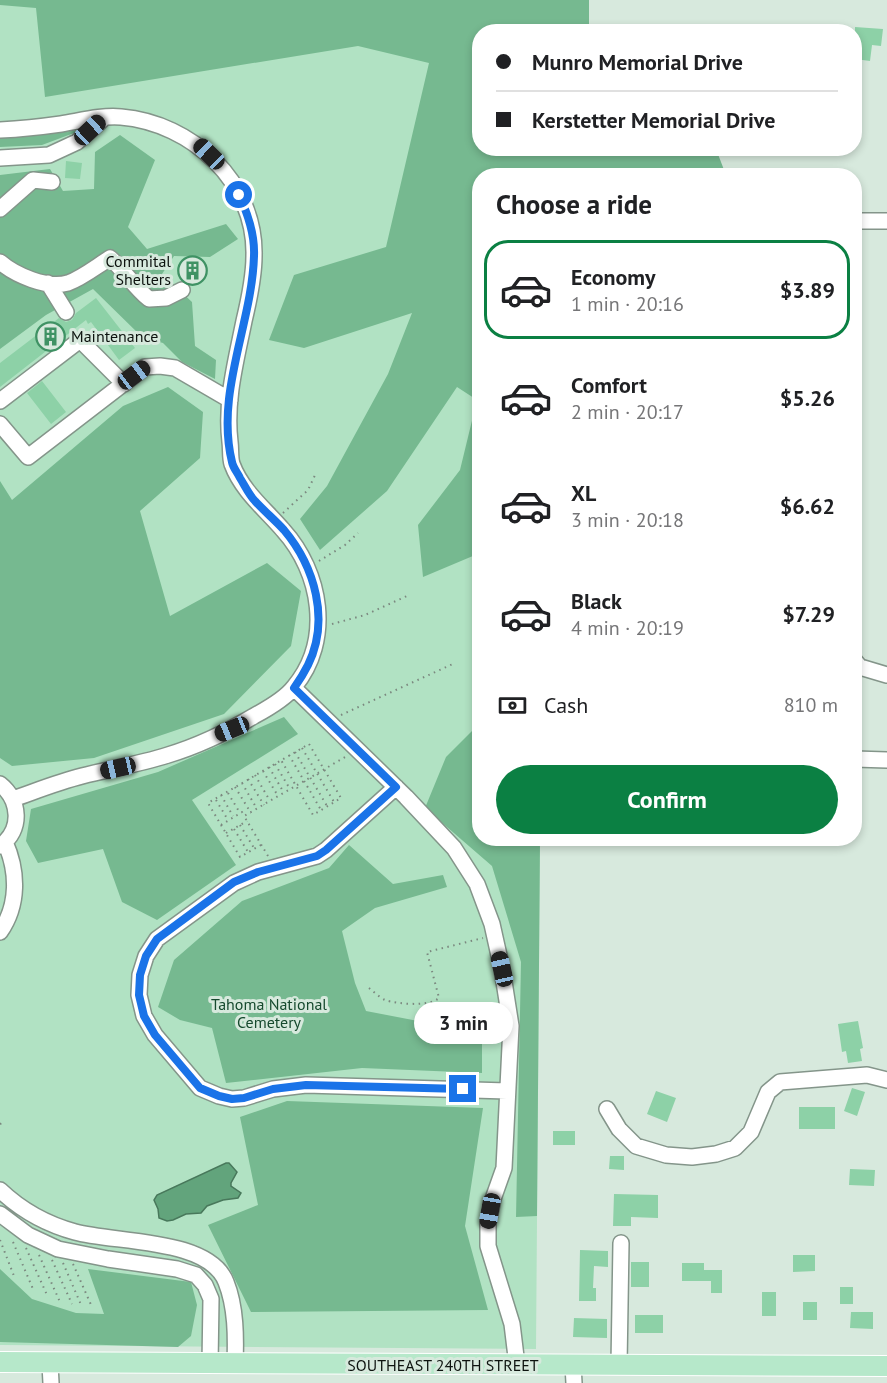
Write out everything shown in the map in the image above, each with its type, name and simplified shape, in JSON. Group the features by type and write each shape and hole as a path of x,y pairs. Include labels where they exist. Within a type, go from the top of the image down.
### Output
{"main road":[{"name":"SOUTHEAST 240TH STREET","path":"0,1362 50,1373 210,1364 517,1365 574,1374 619,1365 887,1366"}],"street":[{"path":"0,130 35,128 119,117 151,121 199,145 233,183 251,225 255,254 250,297 230,400 228,422 232,464 253,500 274,520 302,555 314,581 319,615 316,642 309,664 294,688 269,707 232,729 170,755 80,776 13,799"},
{"path":"0,158 49,154 77,142 104,118"},
{"path":"0,209 33,180 52,182"},
{"path":"862,221 887,221"},
{"path":"0,262 22,275 48,283 67,283 110,258 149,299 166,298 182,290"},
{"path":"48,283 66,312"},
{"path":"0,401 80,340 123,384"},
{"path":"0,424 28,457 145,367 175,368 230,400"},
{"path":"862,668 887,675"},
{"path":"294,688 396,787 454,848 477,884 495,935 511,1026 504,1168 493,1199 488,1223 488,1246 512,1324 517,1365"},
{"path":"862,759 887,760"},
{"path":"0,784 13,799 16,814 14,830 2,844 12,858 15,879 14,900 0,932"},
{"path":"396,787 317,856 275,867 234,882 157,939 146,956 140,975 139,995 144,1016 155,1035 200,1088 232,1099 244,1098 273,1089 306,1085 507,1091"},
{"path":"607,1109 620,1130 636,1146 666,1155 692,1157 716,1154 735,1148 751,1132 768,1092 780,1082 867,1075 887,1080"},
{"path":"0,1190 11,1201 37,1219 76,1232 125,1241 174,1246 214,1264 226,1280 233,1308 235,1364"},
{"path":"1,1215 49,1244 124,1261 177,1269 196,1275 205,1285 211,1299 210,1364"},
{"path":"124,1261 125,1241"},
{"path":"619,1365 621,1243"},
{"path":"211,1321 234,1322"}],"path":[{"path":"274,520 308,490 316,473"},
{"path":"308,567 340,549 358,533"},
{"path":"317,628 365,615 407,596"},
{"path":"327,721 455,663"},
{"path":"261,845 240,857 208,803 227,791 255,776 289,755 309,744 341,798 313,814 281,760"},
{"path":"302,748 334,802"},
{"path":"244,816 357,750"},
{"path":"295,752 327,806"},
{"path":"289,755 321,810"},
{"path":"275,764 290,789"},
{"path":"269,767 284,793"},
{"path":"263,771 278,796"},
{"path":"255,776 270,801"},
{"path":"248,779 264,805"},
{"path":"242,783 257,809"},
{"path":"235,787 251,813"},
{"path":"227,791 275,867"},
{"path":"221,795 234,817"},
{"path":"216,798 228,820"},
{"path":"221,825 240,813"},
{"path":"226,833 247,821"},
{"path":"240,825 254,849"},
{"path":"234,829 248,852"},
{"path":"369,988 382,999 394,1002 433,1002 439,998 427,952 495,935"},
{"path":"1,1215 33,1289"},
{"path":"16,1226 47,1295"},
{"path":"0,1240 15,1276"},
{"path":"49,1244 60,1302"},
{"path":"49,1244 72,1304"},
{"path":"49,1244 82,1306"},
{"path":"49,1244 92,1307"}],"green space":[{"name":"Tahoma National Cemetery","path":"0,0 472,31 472,156 480,156 480,168 472,168 472,846 540,846 536,1349 0,1345"},
{"path":"0,0 589,0 589,24 472,24 472,156 719,156 723,168 472,168 472,397 457,387 387,491 320,550 300,519 327,486 388,374 412,313 304,348 269,340 294,275 386,247 429,63 358,46 45,97 36,8 0,5"},
{"path":"82,130 42,145 0,147 0,137"},
{"path":"120,135 155,160 128,227 147,249 226,224 238,239 210,257 174,256 162,274 192,302 195,346 216,360 215,379 182,362 163,343 142,337 93,289 46,315 0,349 0,175 50,169 63,191 94,189 95,152"},
{"path":"168,387 203,412 200,458 140,511 170,616 267,563 301,591 291,646 224,714 94,758 12,766 0,758 0,481 12,500 123,406"},
{"path":"472,421 472,556 423,577 418,525 460,470"},
{"path":"284,717 298,734 192,800 236,865 157,920 122,902 103,849 38,863 26,841 31,809 158,772"},
{"path":"472,731 472,846 540,846 537,1216 516,1217 521,962 492,866 425,808 446,757"},
{"path":"349,845 393,884 443,875 447,887 375,908 342,931 355,983 366,1011 418,1021 482,1003 482,1073 362,1068 226,1083 212,1028 180,1020 158,1007 174,960 242,901 329,868"},
{"path":"287,1101 483,1108 465,1226 488,1310 251,1312 208,1225 258,1205 240,1117"},
{"path":"0,1269 32,1299 76,1313 104,1314 88,1269 191,1282 197,1305 191,1336 178,1347 0,1342"}],"shaded area":[{"path":"229,1163 237,1172 231,1186 241,1193 238,1198 223,1200 207,1206 201,1213 186,1214 167,1221 159,1218 154,1200 157,1195"}],"building":[{"path":"862,28 883,29 881,46 872,45 870,61 862,60"},
{"path":"66,161 82,163 80,179 65,178"},
{"name":"Commital Shelters","path":"188,258 202,265 195,281 181,274"},
{"name":"Maintenance","path":"96,298 135,348 119,360 91,322 88,324 86,320 0,387 0,363 59,318 66,322 72,320 76,313"},
{"path":"42,381 66,412 51,424 27,393"},
{"path":"858,1021 863,1048 860,1049 862,1061 848,1063 846,1051 842,1052 838,1024"},
{"path":"852,1088 865,1092 857,1116 844,1111"},
{"path":"656,1091 676,1098 667,1122 647,1114"},
{"path":"799,1107 835,1107 835,1129 799,1129"},
{"path":"553,1131 575,1131 575,1145 553,1145"},
{"path":"610,1156 624,1156 624,1170 609,1169"},
{"path":"850,1169 875,1170 874,1186 849,1185"},
{"path":"614,1194 658,1195 658,1218 631,1217 631,1226 613,1226"},
{"path":"580,1250 608,1251 608,1267 594,1266 593,1288 596,1288 596,1301 579,1301"},
{"path":"793,1255 815,1255 815,1271 793,1272"},
{"path":"631,1262 649,1262 649,1287 631,1287"},
{"path":"682,1263 704,1263 704,1270 722,1270 722,1293 711,1293 711,1281 682,1281"},
{"path":"840,1287 853,1287 853,1304 840,1304"},
{"path":"762,1292 776,1292 776,1316 762,1316"},
{"path":"803,1302 817,1302 817,1320 803,1320"},
{"path":"851,1312 873,1312 873,1329 850,1328"},
{"path":"635,1315 663,1315 663,1333 635,1333"},
{"path":"574,1318 607,1319 607,1338 573,1337"}],"place":[{"name":"Commital Shelters","path":"192,270"},
{"name":"Maintenance","path":"50,336"}],"route":[{"path":"239,195 251,225 255,254 250,297 232,382 228,422 232,464 253,500 283,530 302,555 314,581 319,615 316,642 309,664 294,688 396,787 317,856 258,872 234,882 157,939 146,956 140,975 139,995 144,1016 155,1035 200,1088 232,1099 244,1098 273,1089 306,1085 463,1089"}]}
